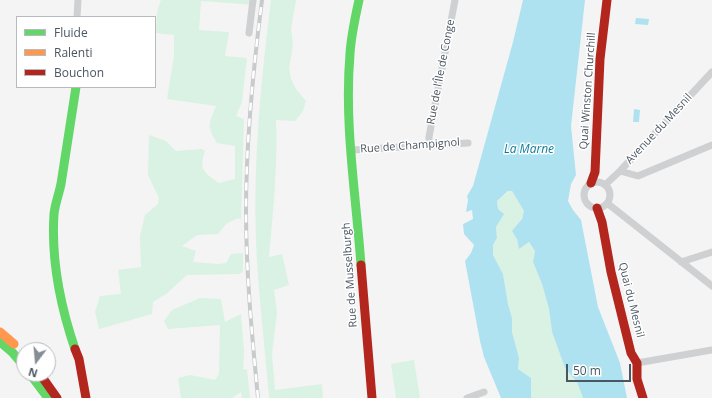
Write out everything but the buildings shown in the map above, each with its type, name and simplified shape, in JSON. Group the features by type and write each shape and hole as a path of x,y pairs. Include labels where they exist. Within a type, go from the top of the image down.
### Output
{"street":[{"path":"77,16 78,0"},
{"path":"250,33 253,0"},
{"name":"Rue de Musselburgh","path":"359,0 353,28 349,70 352,150 367,355 372,398"},
{"name":"Rue de l'Île de Conge","path":"429,145 429,138 455,0"},
{"name":"Quai Winston Churchill","path":"591,183 594,172 599,73 607,0"},
{"name":"Avenue du Mesnil","path":"606,185 712,72"},
{"path":"76,88 53,225 61,303 66,323 80,359 86,398"},
{"name":"Rue de Champignol","path":"352,150 468,143"},
{"path":"620,171 638,176 712,145"},
{"path":"598,182 606,185 610,192 607,203 597,208 589,205 584,198 585,189 591,183 598,182"},
{"path":"607,203 712,286"},
{"name":"Quai du Mesnil","path":"597,208 602,222 611,272 631,353 637,363 637,379 643,398"},
{"path":"681,262 712,252"},
{"path":"0,332 16,345"},
{"path":"0,342 16,357"},
{"path":"637,363 712,350"},
{"path":"36,382 48,398"},
{"path":"46,382 57,398"},
{"path":"467,398 484,392"}],"green space":[{"path":"161,0 257,0 256,5 201,1 199,30 229,32 225,56 247,58 242,102 236,116 244,119 241,220 238,218 226,224 218,234 197,235 182,246 196,251 193,262 218,264 226,263 231,254 243,253 243,272 239,274 187,275 166,294 153,302 152,314 99,329 95,312 100,296 121,294 118,270 141,267 140,236 145,215 158,204 159,198 148,175 149,135 166,141 176,151 202,149 205,151 202,163 203,167 210,176 219,183 235,179 235,146 217,143 211,132 210,121 216,106 167,99 174,56 174,35 156,33 157,12"},
{"path":"271,0 296,0 291,29 293,44 289,69 291,79 296,89 306,101 303,111 295,121 276,120 276,171 269,257 282,254 289,285 274,290 277,313 272,354 275,390 322,384 323,398 269,398 258,281 255,211 259,120"},
{"path":"509,191 512,191 524,211 515,235 519,249 529,242 535,251 533,262 542,284 549,309 552,332 565,368 577,382 583,398 531,398 531,378 518,369 519,358 512,332 512,318 503,274 493,255 493,245 497,238 496,227 503,214 498,209 497,201"},
{"path":"200,298 221,299 225,322 241,314 244,351 243,369 247,370 250,398 242,398 241,392 232,398 181,398 178,378 190,375 215,380 219,374 220,325 168,329 164,321 172,310"},
{"path":"414,360 420,398 396,398 391,364"}],"water":[{"name":"La Marne","path":"523,0 585,0 571,126 576,175 571,184 568,201 581,220 598,307 620,363 627,398 583,398 577,382 565,368 552,332 549,309 542,284 533,262 535,251 529,242 519,249 517,239 512,231 522,219 524,211 512,191 508,191 497,201 498,209 504,214 496,227 497,238 493,245 493,255 503,274 512,318 512,332 519,358 518,369 531,378 531,398 501,398 484,357 465,261 471,253 474,245 464,234 463,224 473,219 472,210 466,212 468,200 467,196 473,186 513,42"},
{"path":"636,18 649,19 648,25 635,24"},
{"path":"634,109 640,110 639,122 633,122"}],"railway":[{"path":"258,398 248,281 246,211 247,158 251,105 262,0"}],"traffic: fast":[{"path":"359,0 353,27 348,107 351,160 361,265"},
{"path":"75,349 61,299 55,265 53,231 54,214 61,184 76,88"},
{"path":"0,342 16,357"},
{"path":"36,382 48,398"}],"traffic: slow":[{"path":"0,332 14,344"}],"traffic: jam":[{"path":"591,183 595,172 600,59 607,0"},
{"path":"597,208 602,222 611,272 631,353 637,363 637,379 643,398"},
{"path":"361,265 372,398"},
{"path":"75,349 79,359 86,398"},
{"path":"46,382 57,398"}]}
